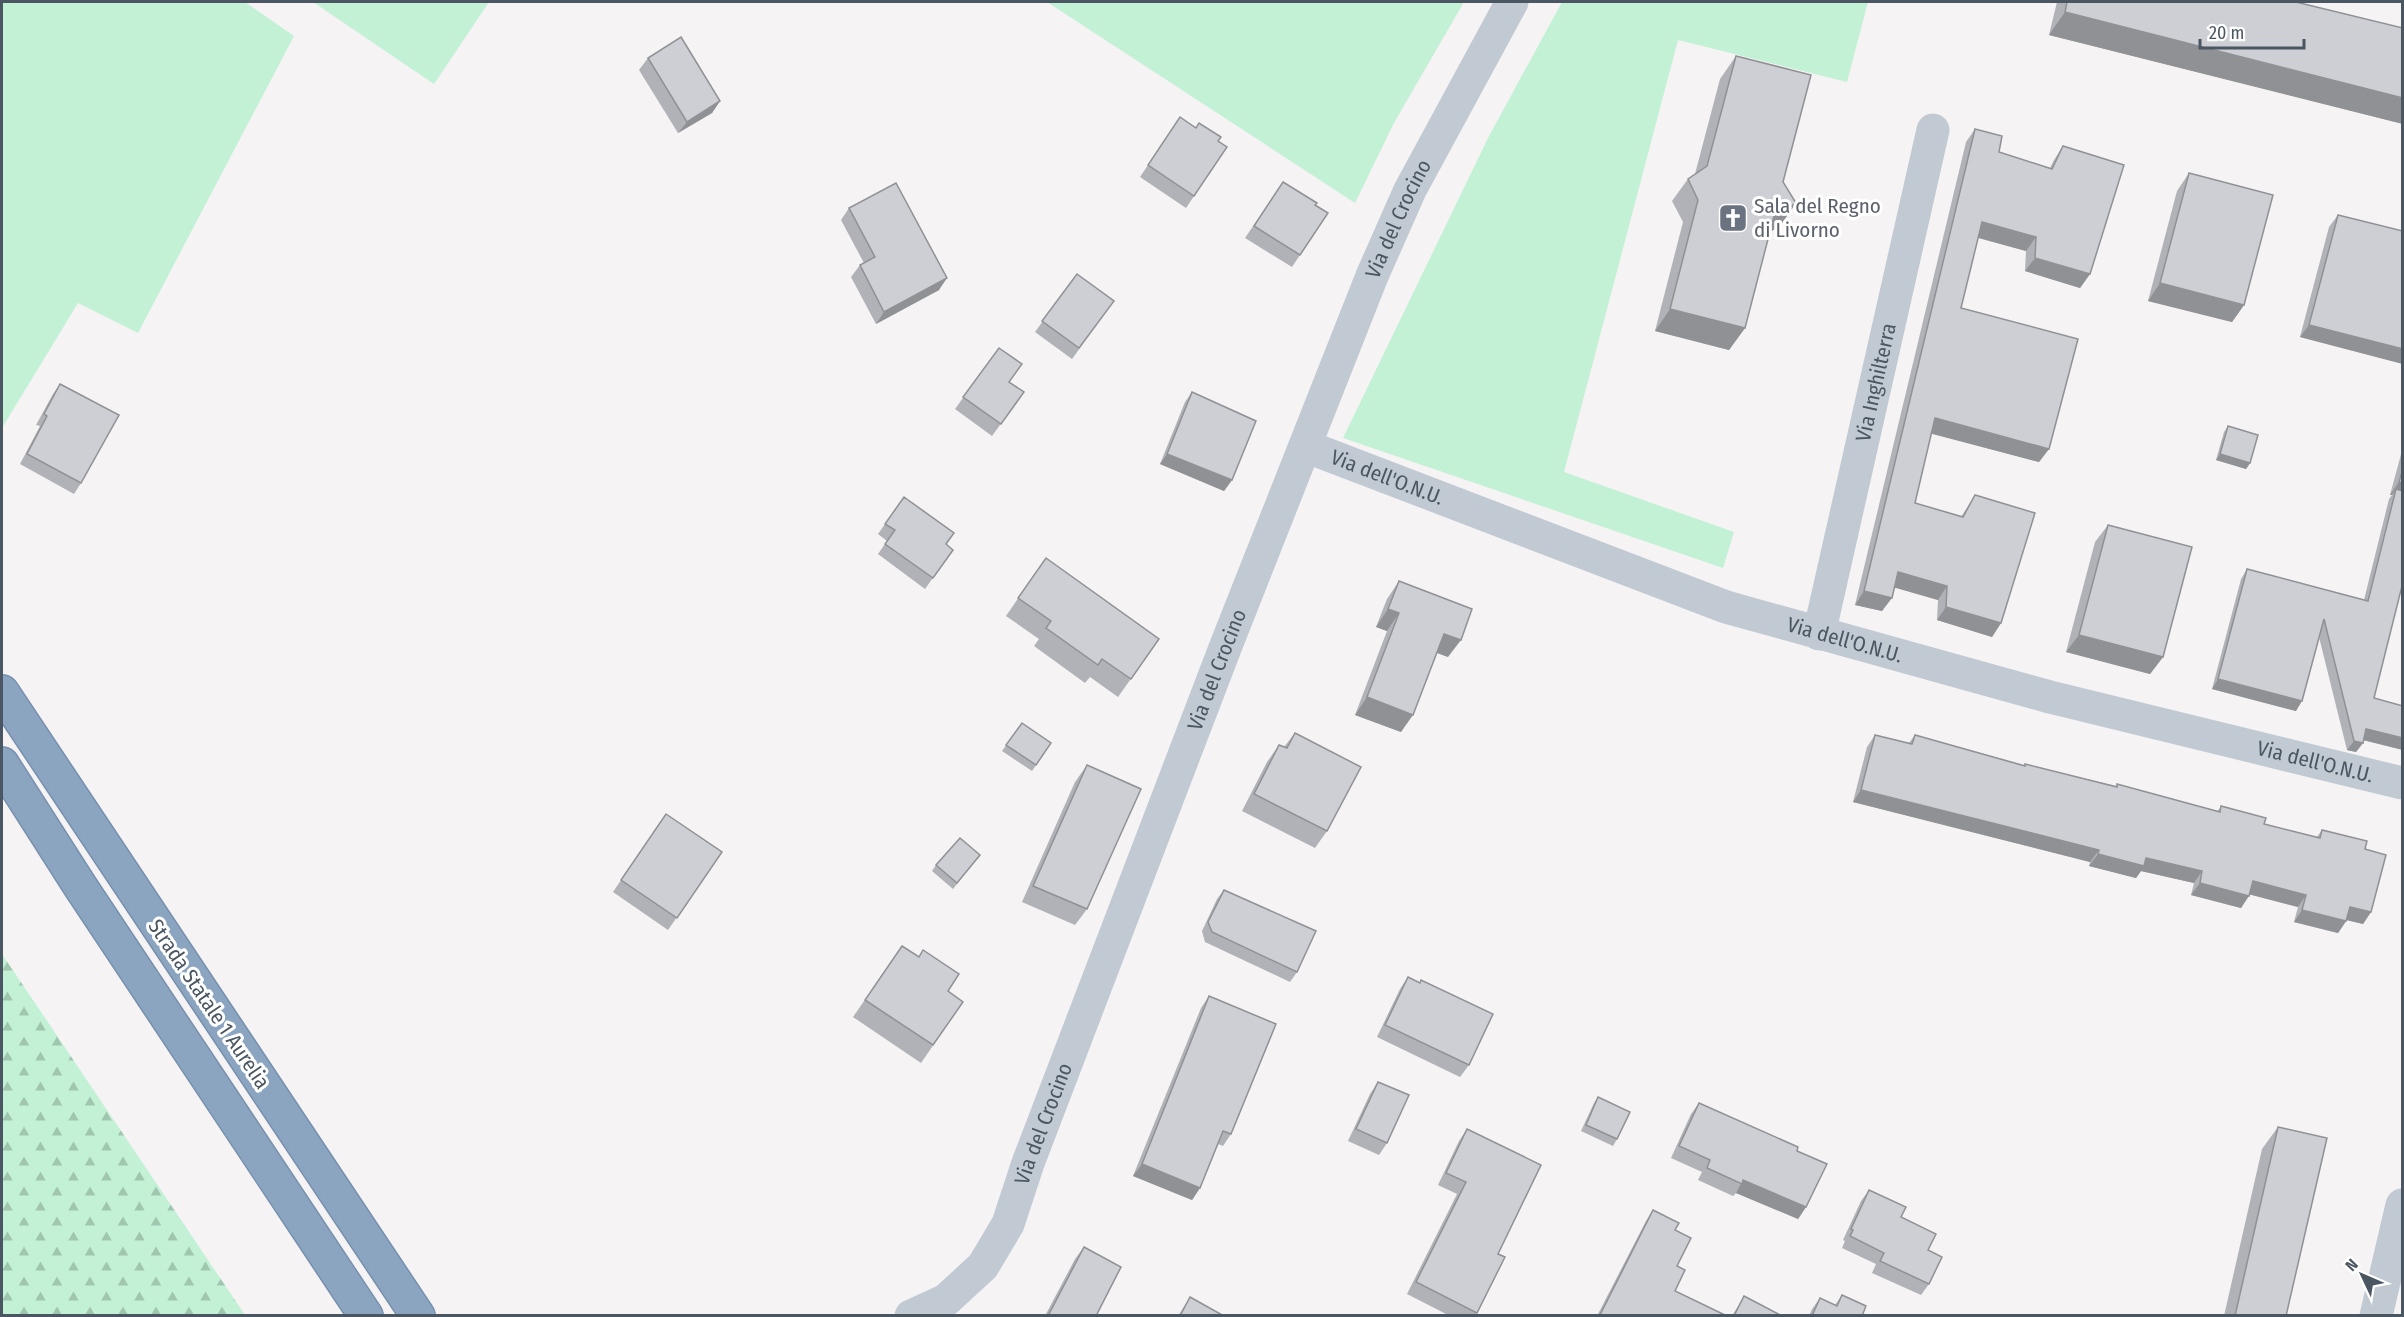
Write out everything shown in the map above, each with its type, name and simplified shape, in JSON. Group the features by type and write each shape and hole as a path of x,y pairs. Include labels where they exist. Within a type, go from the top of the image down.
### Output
{"highway":[{"name":"Strada Statale 1 Aurelia","path":"2,692 418,1316"},
{"name":"Strada Statale 1 Aurelia","path":"2,764 86,896 366,1316"}],"street":[{"name":"Via del Crocino","path":"911,1316 946,1300 983,1266 1008,1224 1032,1152 1225,648 1372,276 1410,190 1512,2"},
{"name":"Via Inghilterra","path":"1819,634 1933,130"},
{"name":"Via dell'O.N.U.","path":"1305,446 1726,607 2050,697 2403,783"},
{"path":"2376,1316 2401,1222"}],"green space":[{"path":"2,2 245,2 294,36 138,333 78,303 2,428"},
{"path":"313,2 489,2 434,84"},
{"path":"1047,2 1464,2 1395,121 1355,203"},
{"path":"1562,2 1868,2 1847,82 1678,40 1564,472 1734,532 1723,568 1343,438 1489,136"},
{"path":"2,954 245,1315 2,1315"}],"building":[{"path":"2067,2 2296,2 2403,28 2403,98 2065,12"},
{"path":"681,37 720,101 687,122 648,58"},
{"path":"1736,56 1811,75 1783,182 1796,203 1774,216 1745,328 1670,309 1698,200 1688,179 1707,166"},
{"path":"1180,117 1196,128 1199,123 1221,137 1218,141 1227,147 1194,196 1148,165"},
{"path":"1975,129 2002,136 1999,152 2052,169 2063,146 2124,165 2090,274 2035,258 2036,237 1982,222 1961,308 2078,339 2049,449 1935,418 1915,503 1963,517 1975,495 2035,513 2001,623 1946,607 1947,586 1898,572 1892,598 1864,591"},
{"path":"2189,173 2273,195 2244,305 2160,283"},
{"path":"1283,182 1317,203 1315,205 1328,213 1300,255 1254,226"},
{"path":"896,183 947,278 884,312 860,265 875,257 849,208"},
{"path":"2338,215 2403,231 2403,349 2309,325"},
{"path":"1077,274 1114,301 1079,348 1042,321"},
{"path":"999,348 1022,364 1009,382 1024,392 1001,424 963,397"},
{"path":"60,384 119,415 81,483 27,454 47,416 44,414"},
{"path":"1192,392 1256,421 1232,480 1167,454"},
{"path":"2228,426 2258,435 2250,463 2220,454"},
{"path":"2403,469 2403,483 2399,482"},
{"path":"2396,489 2403,491 2403,582 2374,698 2403,706 2403,738 2366,729 2363,743 2354,741 2324,619 2302,701 2218,679 2247,569 2368,601"},
{"path":"904,497 954,533 946,544 953,550 933,578 885,544 895,530 885,524"},
{"path":"2108,525 2192,547 2163,657 2079,635"},
{"path":"1046,558 1159,639 1131,679 1102,659 1098,665 1046,628 1051,621 1018,598"},
{"path":"1399,581 1472,609 1461,640 1444,634 1413,715 1367,697 1399,613 1388,609"},
{"path":"1022,723 1051,743 1036,765 1006,745"},
{"path":"1295,733 1361,767 1327,831 1254,794 1279,745 1287,748"},
{"path":"1875,735 1912,744 1915,735 2025,766 2025,764 2117,787 2117,784 2220,812 2221,806 2266,818 2264,824 2320,838 2322,830 2367,841 2365,849 2386,855 2371,912 2350,907 2346,921 2302,910 2306,895 2253,881 2249,896 2200,883 2202,871 2146,858 2144,866 2098,854 2099,850 1861,790"},
{"path":"1087,765 1141,789 1087,909 1033,886"},
{"path":"666,814 722,852 677,918 621,880"},
{"path":"960,838 980,855 957,883 936,865"},
{"path":"1224,890 1316,931 1297,972 1212,932 1208,922"},
{"path":"902,946 919,957 923,950 959,974 948,991 963,1002 933,1045 865,1000"},
{"path":"1408,977 1420,983 1421,980 1493,1014 1469,1065 1385,1025"},
{"path":"1209,996 1276,1024 1231,1134 1223,1131 1200,1188 1142,1164"},
{"path":"1378,1082 1409,1095 1387,1143 1356,1129"},
{"path":"1598,1097 1630,1112 1617,1139 1586,1125"},
{"path":"1699,1103 1798,1147 1797,1151 1827,1164 1806,1207 1743,1180 1742,1184 1707,1168 1710,1160 1679,1146"},
{"path":"2278,1127 2327,1138 2286,1316 2235,1316"},
{"path":"1467,1129 1541,1165 1498,1254 1505,1257 1477,1313 1416,1282 1466,1182 1446,1173"},
{"path":"1869,1190 1906,1207 1901,1217 1936,1234 1928,1250 1942,1257 1929,1284 1880,1261 1884,1253 1850,1236"},
{"path":"1653,1210 1679,1223 1675,1230 1691,1238 1677,1266 1685,1270 1675,1291 1727,1316 1600,1315"},
{"path":"1084,1247 1121,1267 1096,1316 1048,1316"},
{"path":"1842,1295 1866,1306 1862,1316 1812,1316 1820,1298 1837,1306"},
{"path":"1744,1296 1782,1316 1734,1316"},
{"path":"1190,1297 1224,1316 1180,1316"}],"place":[{"name":"Sala del Regno di Livorno","path":"1733,218"}]}
